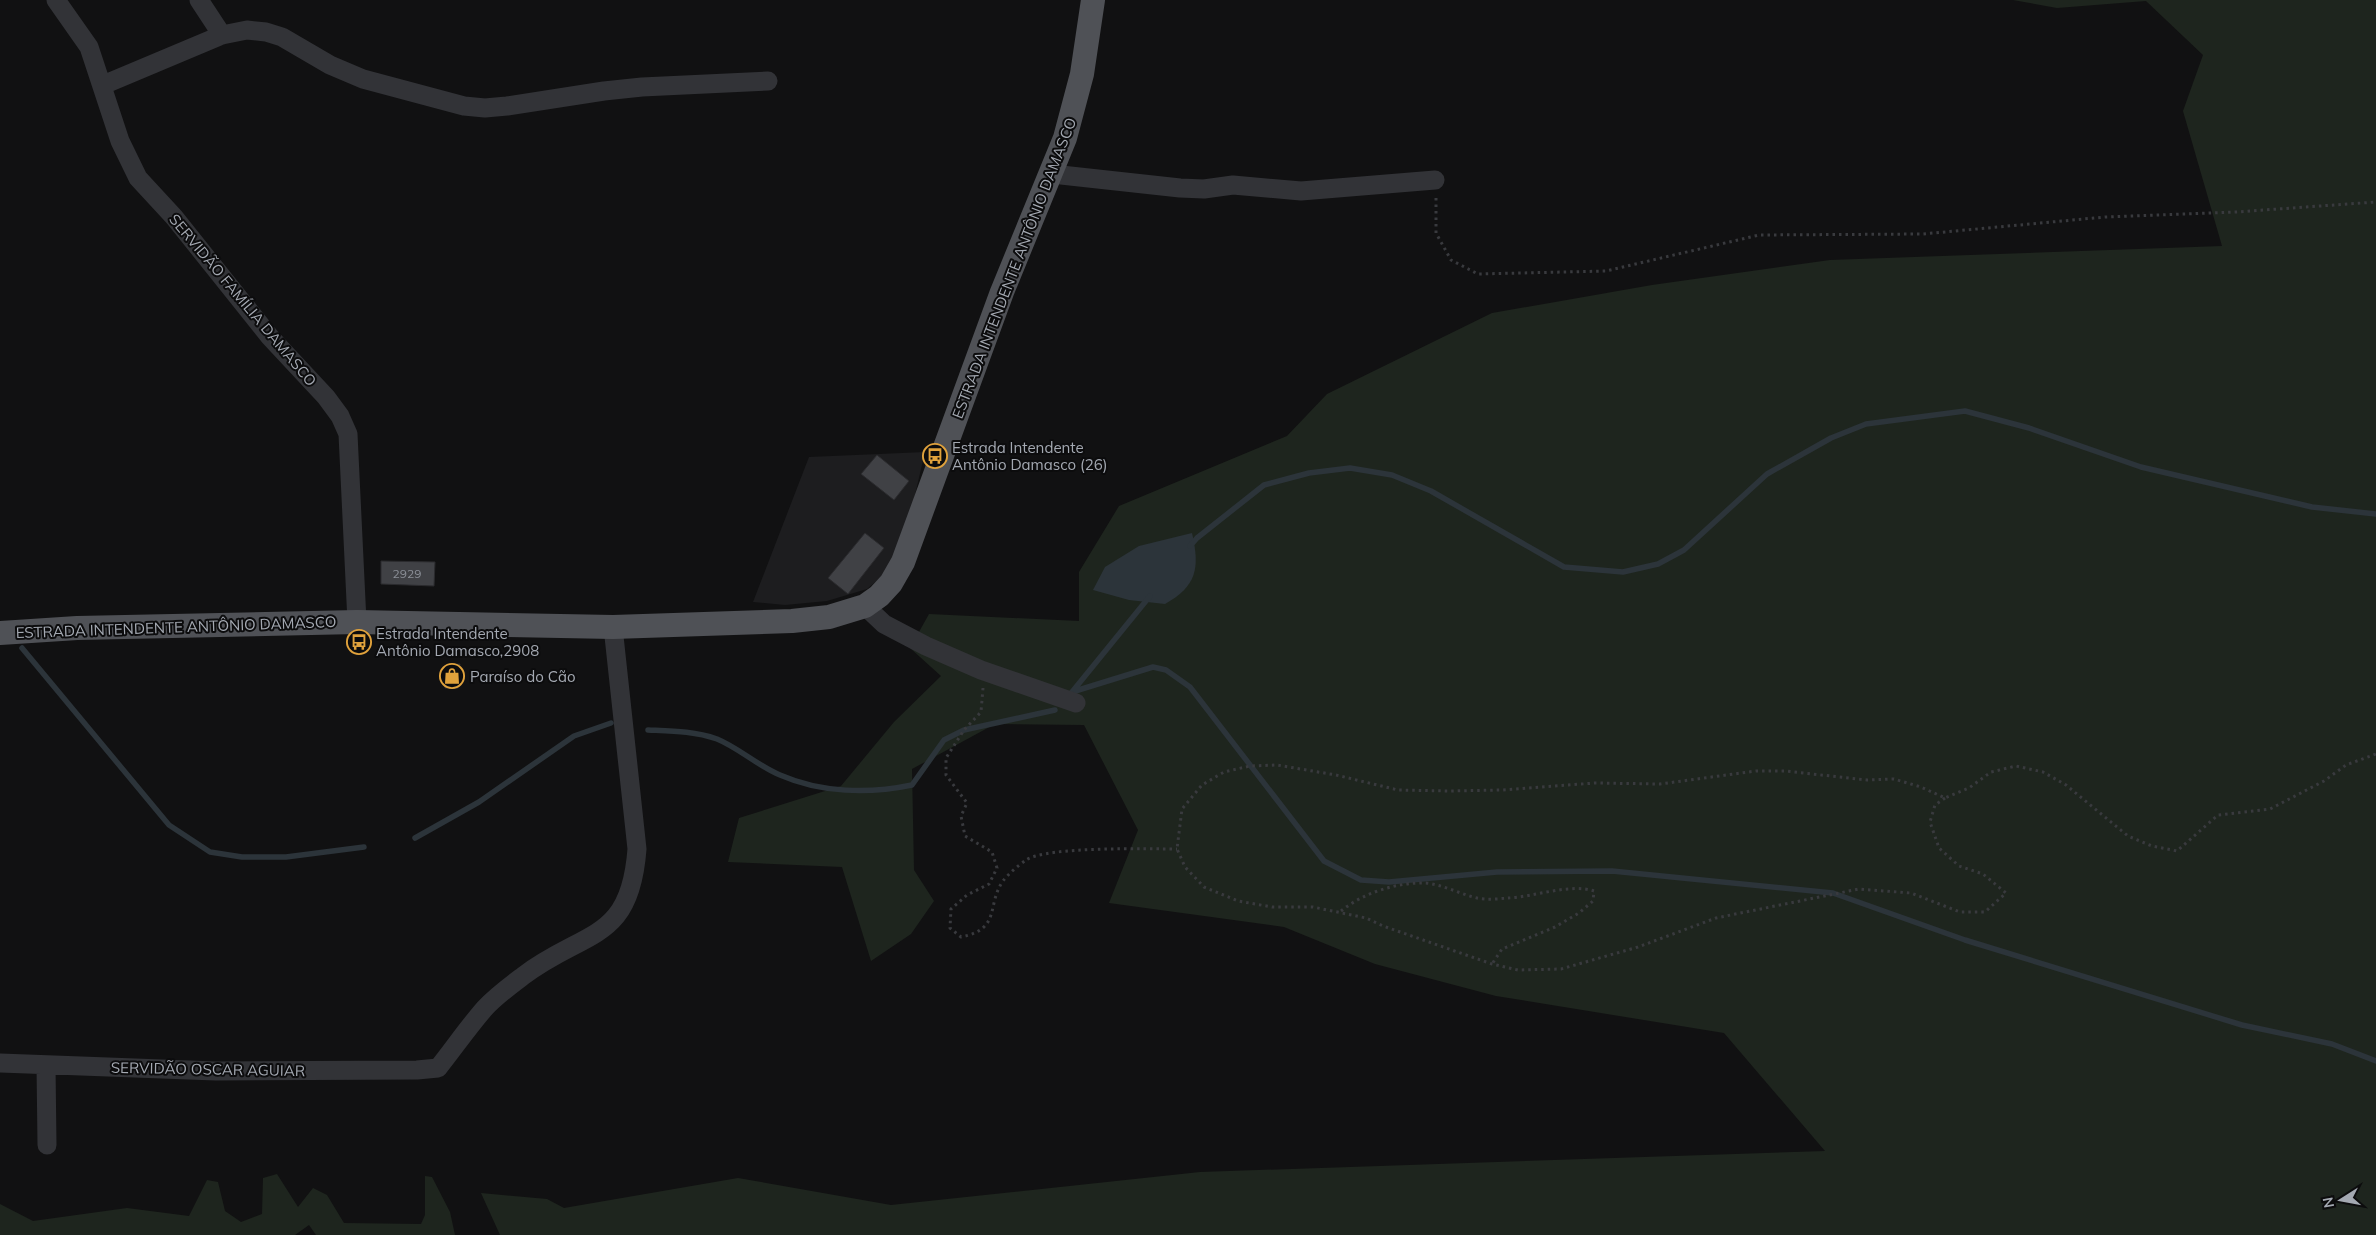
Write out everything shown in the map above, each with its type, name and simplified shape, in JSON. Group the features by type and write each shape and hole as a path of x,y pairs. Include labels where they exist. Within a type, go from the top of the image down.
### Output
{"main road":[{"name":"ESTRADA INTENDENTE ANTÔNIO DAMASCO","path":"0,633 77,628 357,622 613,627 792,621 829,617 865,606 879,596 891,583 903,562 1002,292 1052,174 1074,111 1082,74 1093,0"}],"street":[{"name":"SERVIDÃO FAMÍLIA DAMASCO","path":"56,0 89,47 104,85 120,141 138,178 174,216 270,336 340,416 348,434 357,622"},
{"path":"199,0 222,35"},
{"path":"104,85 222,35 247,30 266,32 282,37 330,65 364,79 471,107 507,106 623,89 768,81"},
{"path":"1052,174 1180,188 1204,189 1233,185 1301,191 1435,180"},
{"path":"865,606 884,624 900,634 981,670 1076,703"},
{"name":"SERVIDÃO OSCAR AGUIAR","path":"0,1063 216,1071 417,1070 438,1068 486,1006 524,975 606,928 621,912 630,892 635,874 637,849 613,627"},
{"path":"46,1065 47,1145"}],"path":[{"path":"1435,180 1438,211 1436,233 1451,260 1478,274 1606,271 1759,236 1923,234 2105,217 2236,212 2376,202"},
{"path":"981,670 984,694 981,712 964,730 946,758 946,776 967,802 961,816 965,836 992,852 997,868 990,884 967,895 951,909 950,928 962,937 977,934 991,918 1003,880 1027,859 1077,851 1178,848"},
{"path":"1945,798 1921,787 1894,779 1867,780 1785,771 1756,771 1660,784 1595,783 1558,787 1458,791 1398,790 1336,775 1277,765 1250,766 1224,772 1202,786 1182,809 1178,848 1185,867 1204,887 1238,901 1272,907 1313,907 1340,912 1366,918 1382,926 1492,964 1518,970 1561,970 1638,947 1716,918 1859,889 1911,893 1960,912 1985,912 2006,893 1983,874 1959,866 1939,848 1930,822 1935,805 1945,798 1969,788 1991,772 2016,766 2043,772 2066,785 2128,836 2152,846 2177,850 2218,815 2270,810 2324,781 2346,765 2376,754"},
{"path":"1340,912 1350,904 1375,892 1400,885 1426,884 1479,898 1533,896 1584,888 1594,891 1593,901 1579,914 1556,927 1502,949 1492,964"}],"shaded area":[{"path":"2013,0 2376,0 2376,1235 500,1235 481,1193 547,1199 564,1208 738,1178 891,1205 1200,1172 1825,1151 1724,1033 1496,996 1375,964 1284,927 1109,903 1138,830 1084,725 995,724 912,769 914,870 934,901 911,934 871,961 842,867 728,862 739,818 841,786 894,722 941,676 910,648 929,614 1079,621 1079,572 1119,506 1287,436 1327,394 1492,313 1652,285 1830,260 2222,246 2183,111 2203,55 2146,1 2057,8"},
{"path":"925,452 903,546 892,568 867,589 827,601 785,605 753,602 809,457"},
{"path":"1192,533 1196,556 1194,575 1184,590 1165,604 1129,600 1093,590 1105,567 1139,546"},
{"path":"277,1174 298,1207 313,1188 327,1195 344,1223 421,1224 425,1215 425,1176 432,1177 450,1212 455,1235 316,1235 309,1225 295,1235 0,1235 0,1204 33,1221 127,1208 189,1216 207,1180 218,1182 225,1211 241,1222 262,1214 263,1178"}],"building":[{"path":"877,455 909,481 894,500 861,474"},
{"path":"865,533 884,548 848,594 828,578"},
{"path":"381,561 435,562 434,586 381,584"},
{"name":"Paraíso do Cão","path":"460,664 458,688 445,688 446,665"}],"waterway":[{"path":"1190,546 1197,538 1264,485 1309,473 1350,468 1392,475 1431,491 1564,567 1623,572 1658,564 1684,550 1767,474 1831,438 1866,424 1965,411 2029,428 2141,467 2312,507 2376,514"},
{"path":"1072,692 1150,596"},
{"path":"22,648 169,825 210,852 242,857 286,857 364,847"},
{"path":"1072,692 1153,667 1166,670 1190,687 1324,861 1361,880 1389,882 1497,872 1612,871 1833,893 1965,940 2242,1025 2332,1044 2376,1061"},
{"path":"648,730 674,731 708,736 733,747 772,771 796,781 828,788 862,791 912,785 944,740 964,730 1055,710"},
{"path":"415,838 479,802 574,736 611,723"}],"place":[{"name":"Estrada Intendente Antônio Damasco (26)","path":"935,456"},
{"name":"Estrada Intendente Antônio Damasco,2908","path":"359,642"},
{"name":"Paraíso do Cão","path":"452,676"}]}
